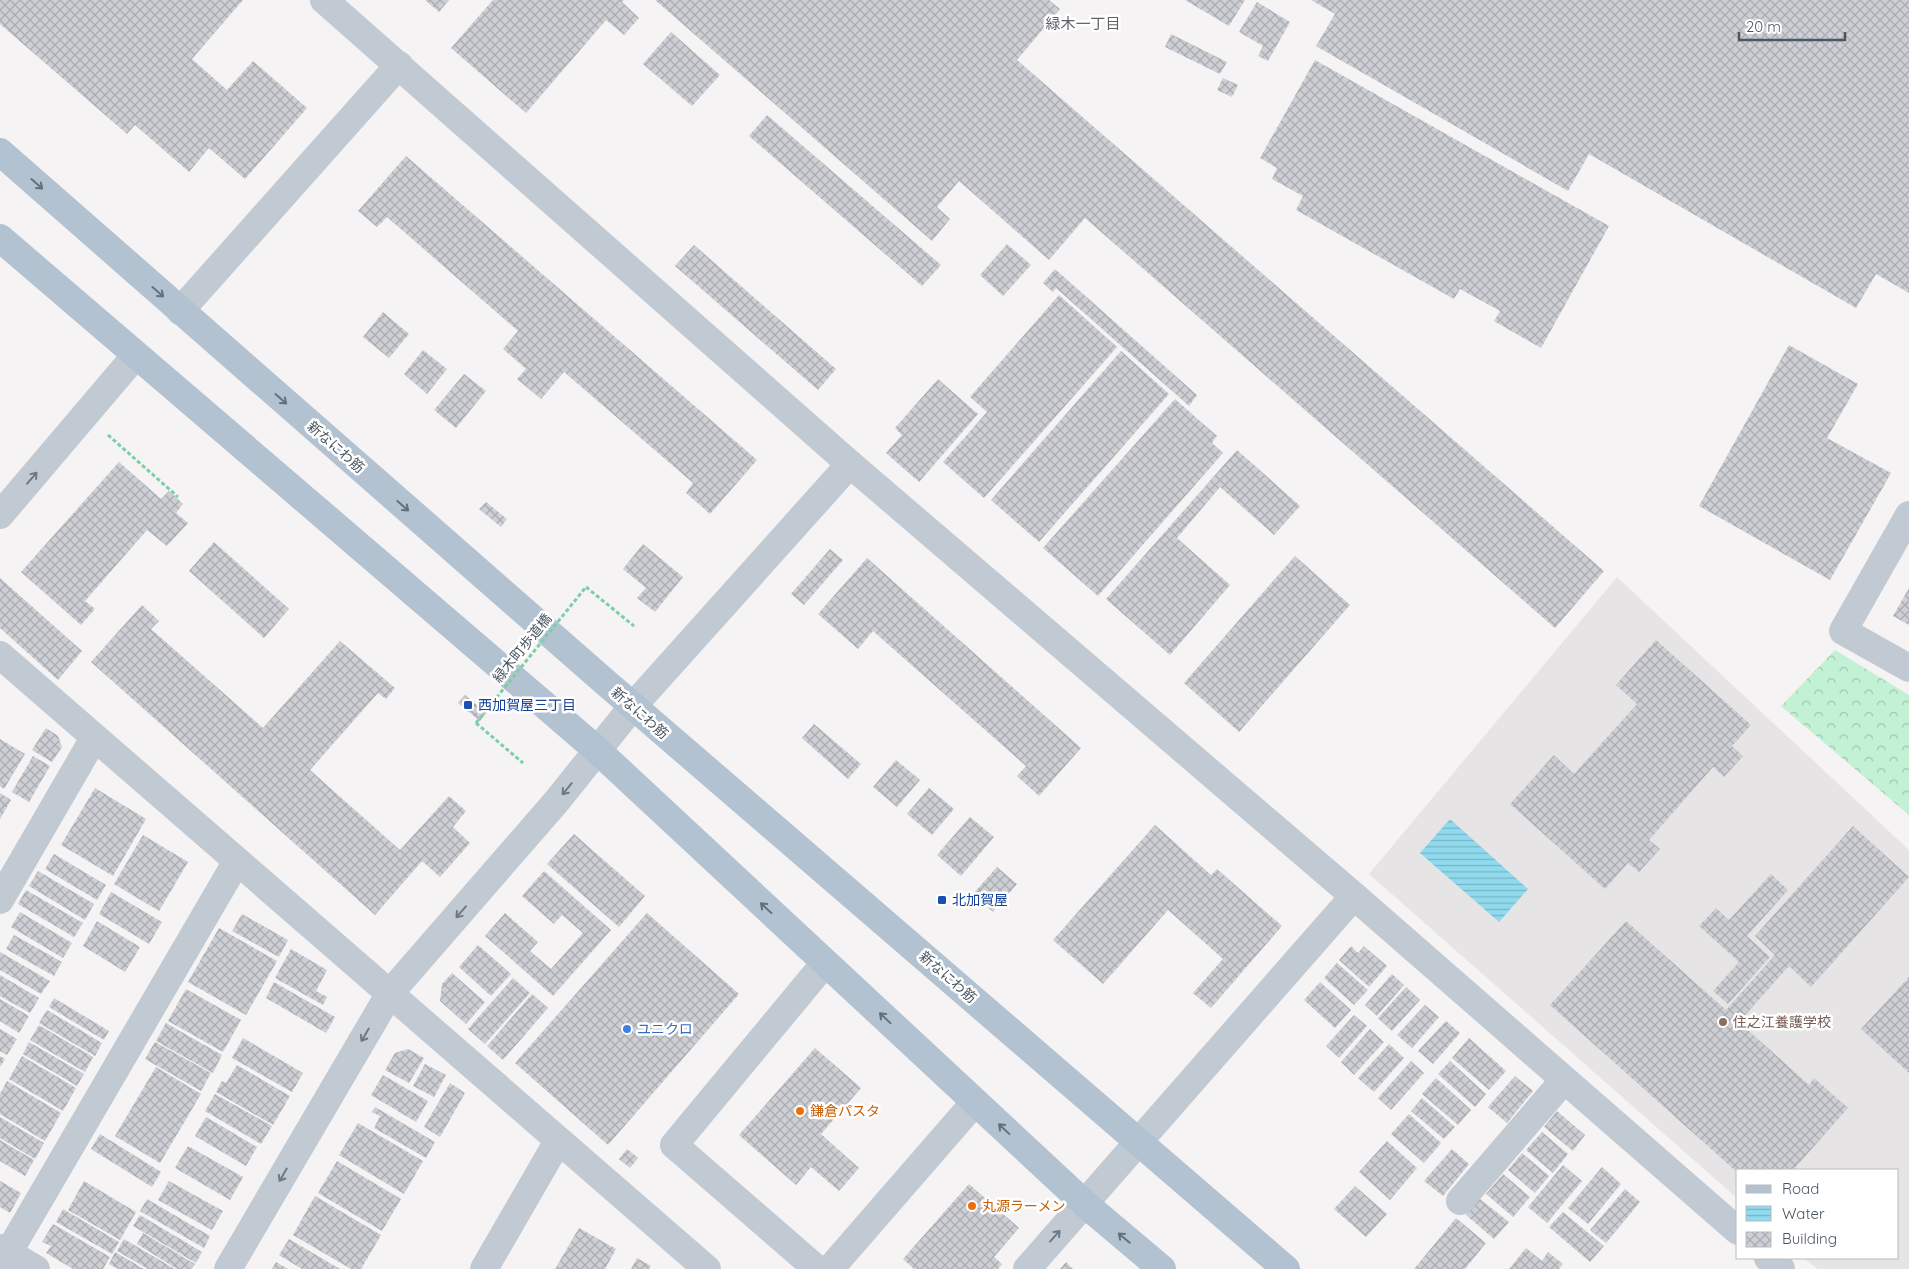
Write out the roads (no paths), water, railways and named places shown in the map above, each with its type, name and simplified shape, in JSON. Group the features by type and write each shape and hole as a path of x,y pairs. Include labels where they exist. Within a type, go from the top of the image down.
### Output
{"main road":[{"name":"新なにわ筋","path":"0,152 633,706 1286,1269"},
{"path":"0,238 597,750 1085,1204 1162,1269"}],"street":[{"path":"324,0 850,464 1354,896 1736,1229"},
{"path":"180,311 399,65"},
{"path":"0,515 136,355"},
{"path":"228,1269 390,993 556,802 633,706 850,464"},
{"path":"1909,514 1843,631 1909,668"},
{"path":"0,655 390,993 558,1142 707,1269"},
{"path":"0,900 94,738"},
{"path":"36,1269 3,1256 237,861"},
{"path":"1027,1269 1354,896"},
{"path":"817,1269 674,1145 825,962"},
{"path":"1460,1201 1564,1080"},
{"path":"830,1269 975,1102"},
{"path":"484,1269 558,1142"},
{"path":"1769,1259 1781,1269"}],"water":[{"path":"1450,819 1528,889 1499,922 1420,853"}],"place":[{"name":"西加賀屋三丁目","path":"468,705"},
{"name":"北加賀屋","path":"942,900"},
{"name":"住之江養護学校","path":"1723,1022"},
{"name":"ユニクロ","path":"627,1029"},
{"name":"鎌倉パスタ","path":"800,1111"},
{"name":"丸源ラーメン","path":"972,1206"}],"district":[{"name":"緑木一丁目","path":"1083,23"}]}
